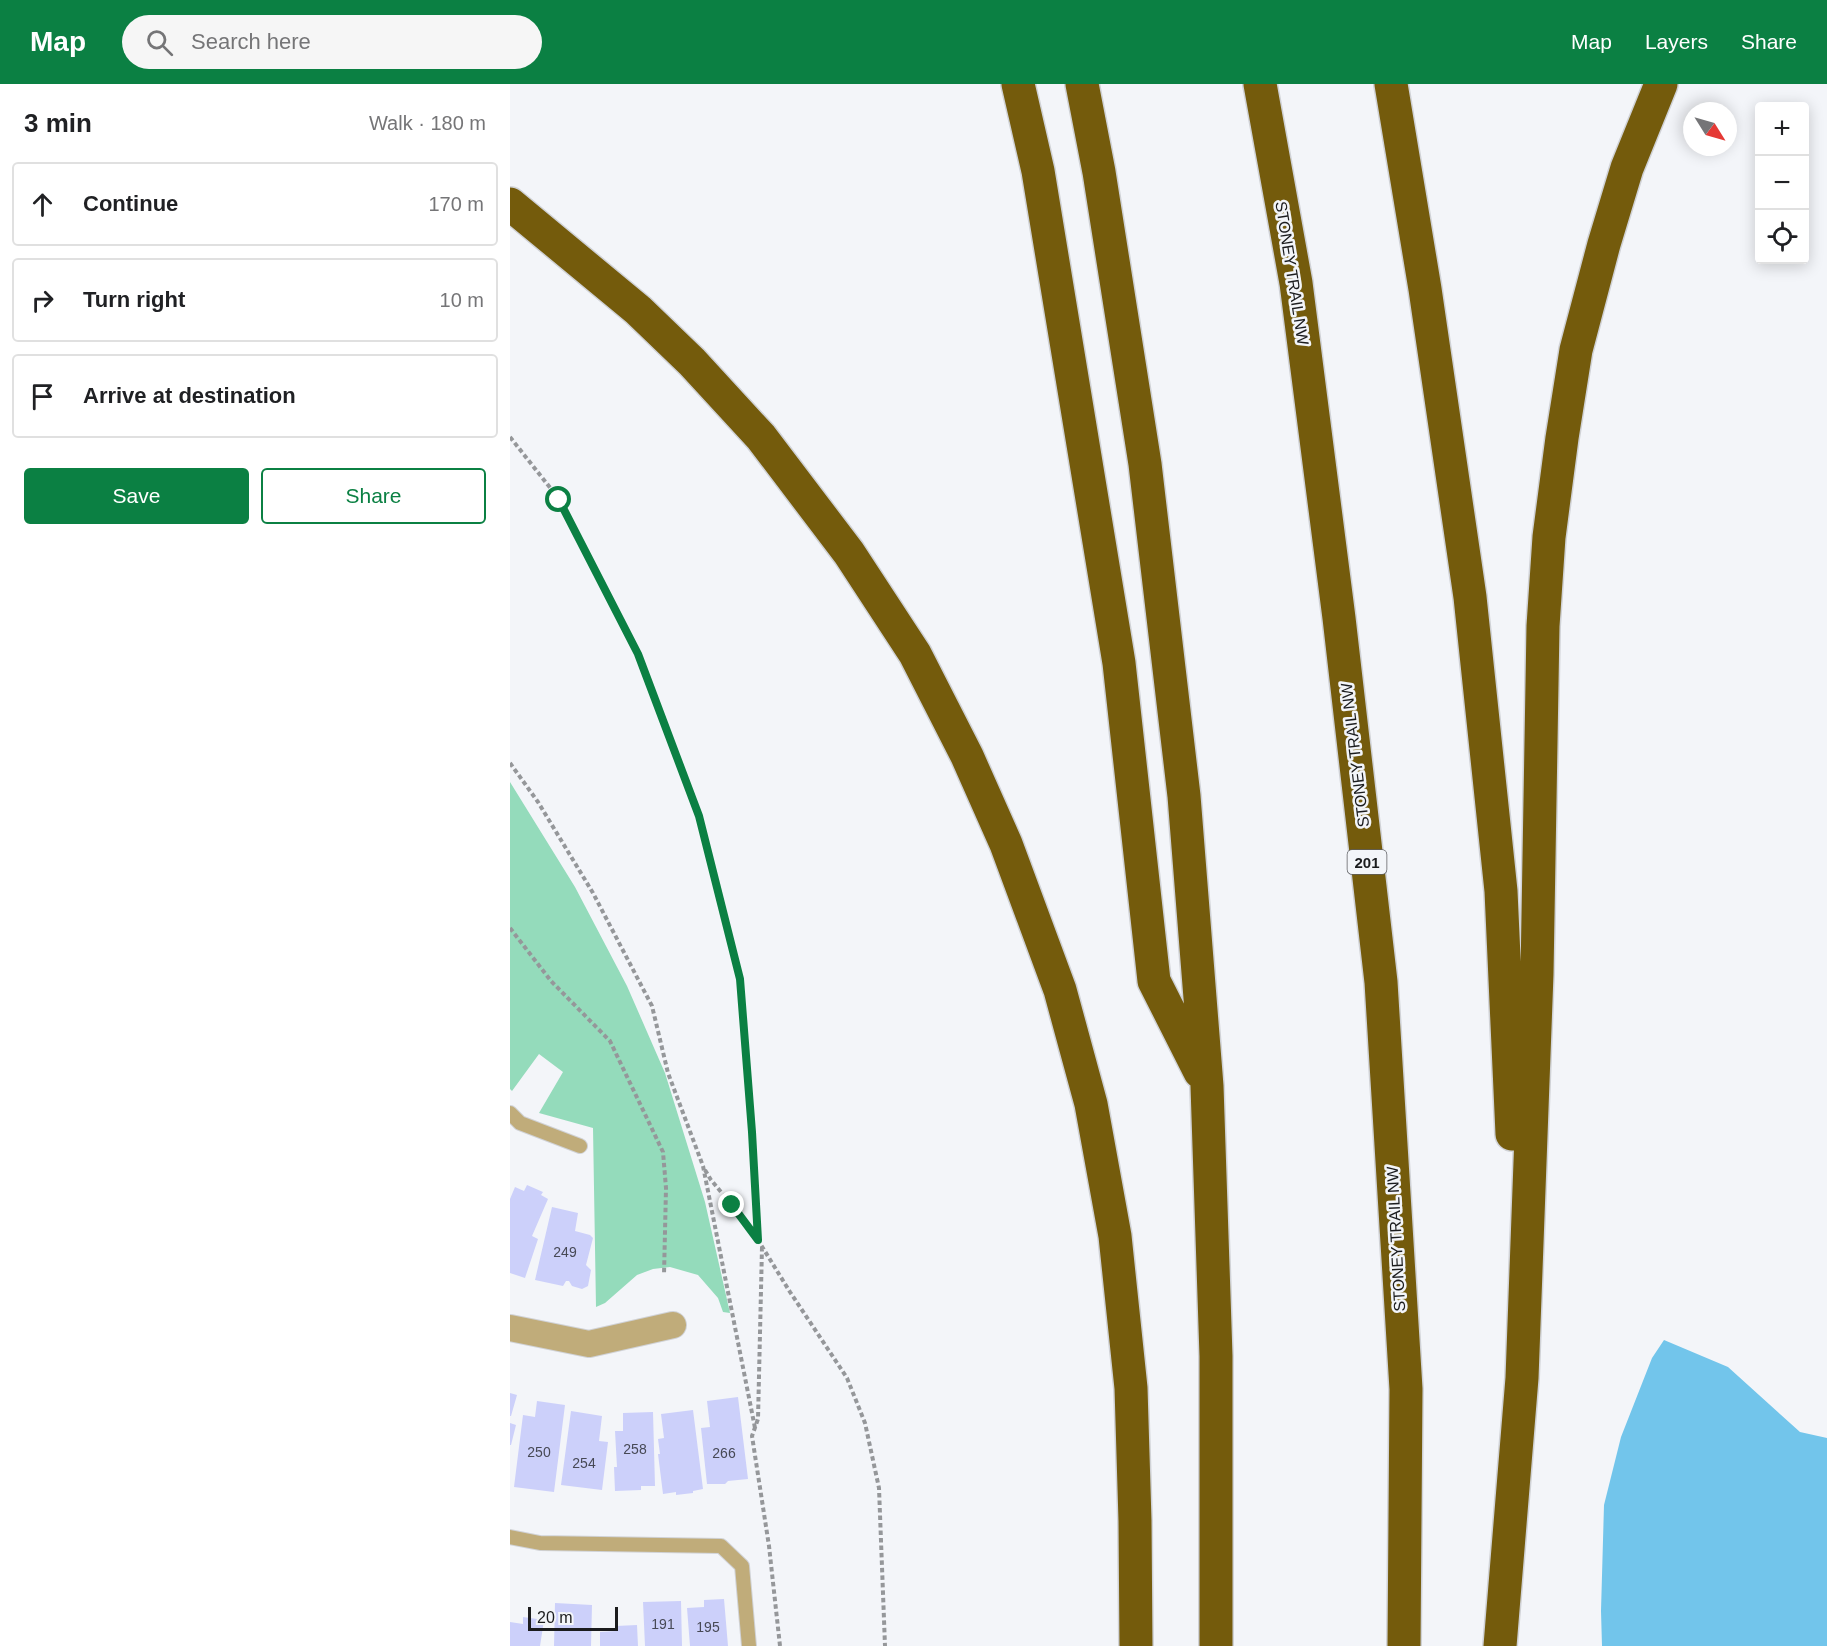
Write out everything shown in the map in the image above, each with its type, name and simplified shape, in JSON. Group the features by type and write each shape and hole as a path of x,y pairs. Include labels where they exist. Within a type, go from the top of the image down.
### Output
{"highway":[{"path":"1018,84 1038,171 1119,663 1154,981 1207,1086"},
{"path":"1082,84 1101,184 1146,476 1184,796 1207,1086 1216,1356 1216,1646"},
{"name":"STONEY TRAIL NW","path":"1260,84 1296,283 1339,618 1381,982 1406,1389 1404,1646"},
{"path":"1391,84 1425,289 1470,597 1501,891 1522,1378"},
{"path":"1500,1646 1522,1378 1536,1009 1544,626 1549,537 1576,350 1627,168 1661,84"},
{"path":"510,204 638,310 692,362 761,437 849,553 915,654 967,756 1006,844 1060,990 1092,1104 1115,1236 1131,1388 1136,1646"}],"street":[{"path":"510,1328 589,1344 673,1325"}],"lane":[{"path":"510,1113 520,1123 580,1146"},
{"path":"510,1538 540,1543 721,1546 742,1566 749,1646"}],"path":[{"path":"510,437 559,500 632,644 699,816 740,979 758,1240"},
{"path":"510,763 538,802 593,893 652,1006 668,1073 703,1166 738,1332 755,1428"},
{"path":"510,928 551,981 610,1041 663,1152 666,1188 664,1275"},
{"path":"703,1166 711,1180 758,1240 847,1378 865,1423 879,1488 885,1646"},
{"path":"762,1246 758,1419 752,1436 769,1546 780,1646"}],"green space":[{"path":"510,782 575,887 627,986 665,1073 705,1202 730,1313 723,1312 718,1298 698,1275 670,1267 653,1269 637,1275 605,1303 596,1307 593,1128 539,1113 563,1072 539,1054 512,1091 510,1089"}],"water":[{"path":"1664,1340 1728,1367 1800,1432 1827,1438 1827,1646 1602,1646 1604,1505 1621,1437 1652,1358"}],"building":[{"path":"527,1185 543,1192 541,1195 548,1199 532,1236 538,1239 525,1278 510,1273 510,1199 515,1187 524,1191"},
{"path":"552,1207 578,1213 575,1231 593,1238 586,1265 591,1270 588,1286 582,1289 572,1286 569,1281 566,1281 563,1286 535,1280"},
{"path":"510,1393 517,1395 511,1416 510,1416"},
{"path":"738,1397 748,1479 728,1481 725,1484 707,1484 701,1428 710,1427 707,1401"},
{"path":"537,1401 565,1405 554,1492 514,1487 523,1415 535,1417"},
{"path":"693,1410 703,1489 693,1491 693,1493 663,1494 658,1454 660,1454 658,1439 664,1438 661,1414"},
{"path":"571,1411 602,1416 599,1441 608,1442 602,1490 561,1485"},
{"path":"653,1412 655,1486 641,1486 641,1490 615,1491 614,1467 617,1467 615,1431 623,1431 623,1413"},
{"path":"510,1423 516,1425 511,1445 510,1445"},
{"path":"724,1599 728,1646 690,1646 687,1608 704,1607 704,1600"},
{"path":"681,1601 682,1646 645,1646 643,1602"},
{"path":"555,1603 592,1605 591,1646 554,1646"},
{"path":"523,1617 544,1620 540,1646 510,1646 510,1622 523,1624"},
{"path":"637,1625 638,1646 600,1646 600,1632 616,1631 616,1626"}],"route":[{"path":"559,500 638,654 699,816 740,979 758,1240 732,1205"}]}
